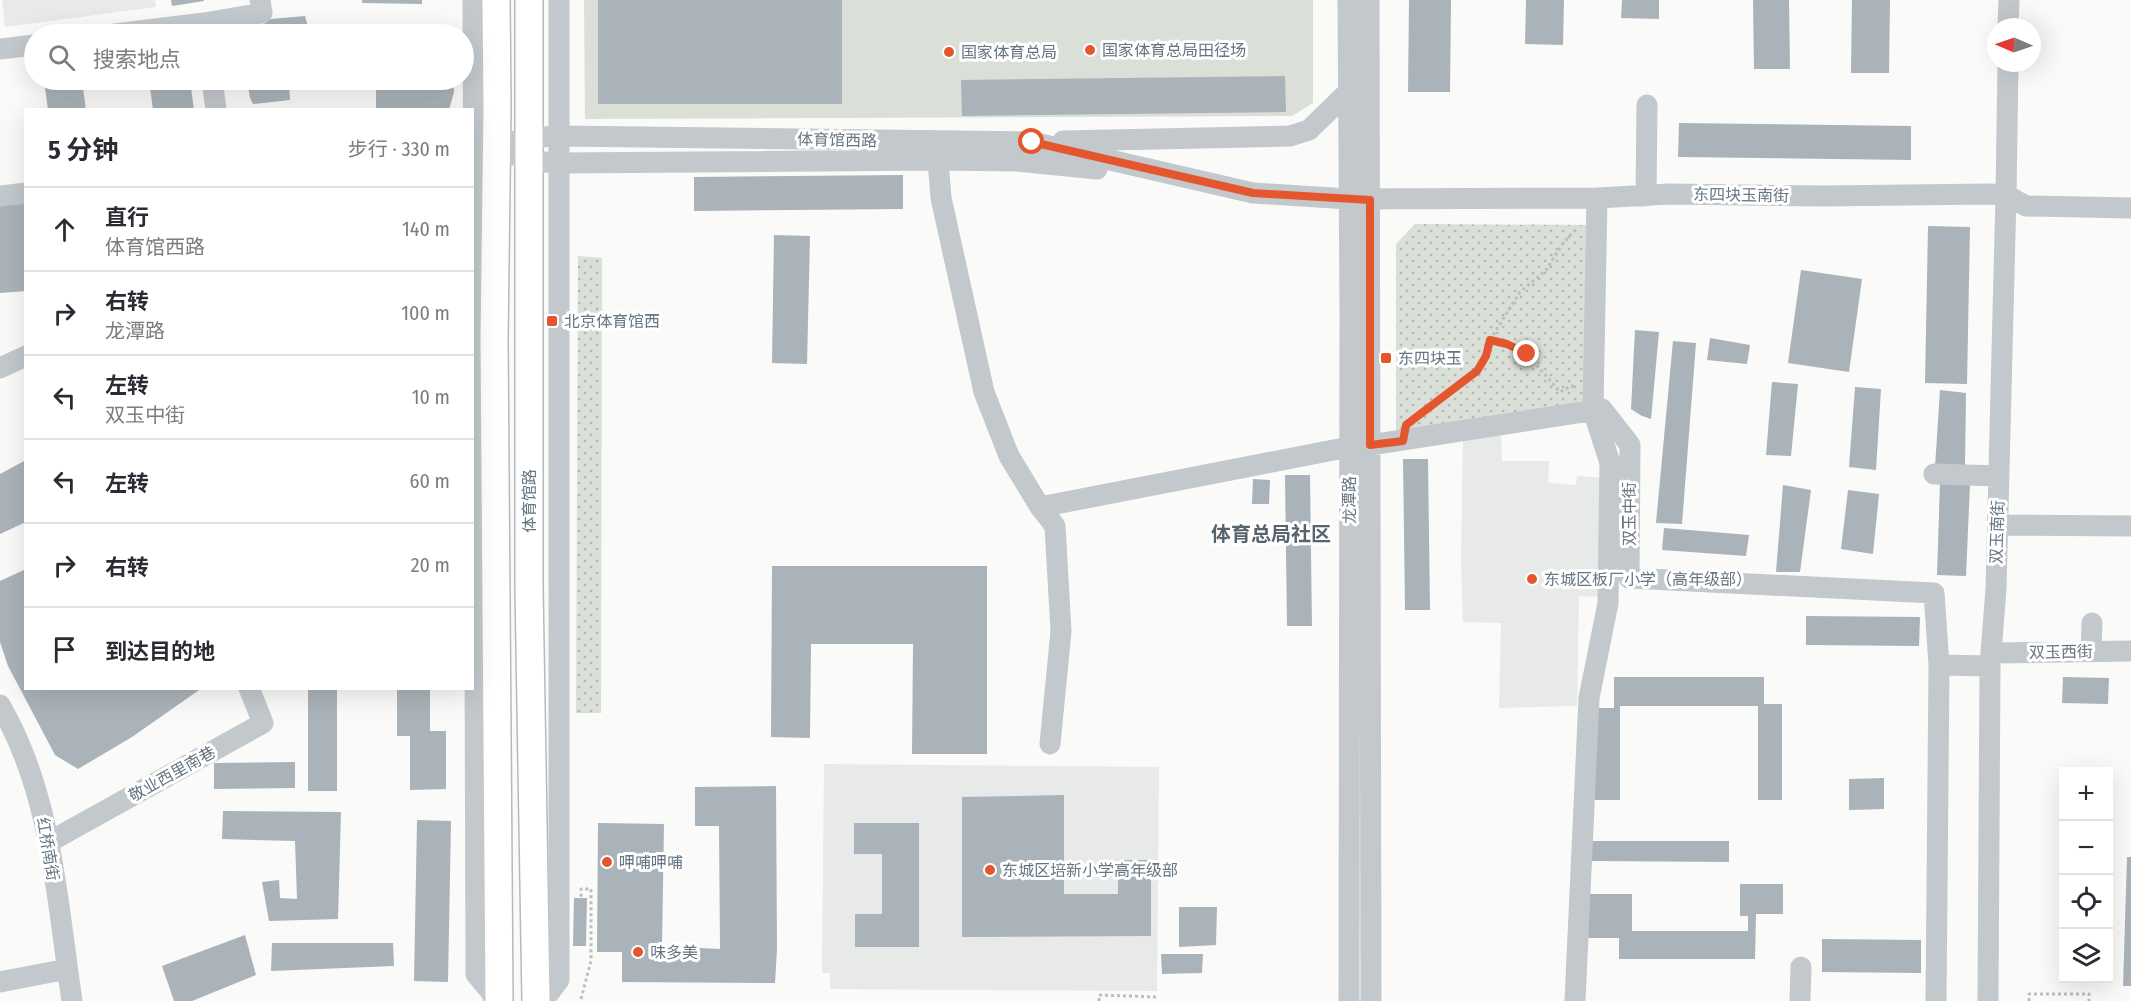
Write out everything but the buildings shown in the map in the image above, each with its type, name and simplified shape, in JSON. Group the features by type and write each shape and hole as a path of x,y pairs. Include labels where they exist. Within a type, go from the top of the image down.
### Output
{"main road":[{"name":"体育馆路","path":"496,0 481,153 494,339 497,1001"},
{"name":"体育馆路","path":"529,0 529,588 536,1001"}],"street":[{"path":"223,24 262,13 260,0"},
{"path":"473,0 481,153"},
{"path":"543,1001 559,980 560,0"},
{"name":"龙潭路","path":"1348,0 1348,199 1360,446 1371,1001"},
{"name":"龙潭路","path":"1348,1001 1360,446 1370,200 1369,0"},
{"path":"2008,0 2008,18"},
{"path":"0,49 24,46"},
{"name":"双玉南街","path":"1988,1001 1991,660 1999,476 2008,72"},
{"path":"213,90 216,108"},
{"path":"1032,142 1290,136 1309,130 1348,92"},
{"path":"1646,196 1647,105"},
{"name":"体育馆西路","path":"481,153 528,149 560,136 937,150 1017,161 1176,176"},
{"name":"体育馆西路","path":"528,149 560,163 937,150 1032,142 1253,193 1348,199"},
{"path":"937,150 948,229 984,392 1009,456 1040,507 1055,526 1061,631 1050,744"},
{"path":"0,196 24,193"},
{"name":"东四块玉南街","path":"1348,199 1989,194 2006,195 2026,206 2131,208"},
{"path":"1575,1001 1589,698 1608,603 1610,463 1593,401 1597,198"},
{"path":"0,368 24,357"},
{"path":"1040,507 1360,446 1403,441 1593,401"},
{"name":"双玉中街","path":"1593,401 1630,445 1629,578 1934,593 1939,665"},
{"path":"1934,474 1999,476"},
{"path":"1997,525 2131,526"},
{"path":"2091,651 2092,623"},
{"name":"双玉西街","path":"1991,660 2091,651 2131,651"},
{"path":"1936,1001 1939,665 1991,660"},
{"name":"敬业西里南巷","path":"49,843 263,723 250,690"},
{"name":"红桥南街","path":"0,705 16,732 36,786 49,843 72,1001"},
{"name":"红桥南街","path":"0,726 27,793 38,846 62,1001"},
{"path":"1800,1001 1801,967"},
{"path":"0,982 57,971"}],"path":[{"path":"1403,441 1406,425 1477,371 1486,356 1490,340 1520,292 1546,270 1564,242 1580,225"},
{"path":"1490,340 1507,344 1527,354 1560,392 1571,386 1593,401"},
{"path":"580,999 591,961 591,889 581,889 581,898"},
{"path":"2029,1001 2029,994 2089,994 2089,1001"},
{"path":"1099,1001 1099,995 1158,997"}],"shaded area":[{"path":"2,0 155,0 156,7 5,27"},
{"name":"国家体育总局","path":"584,0 1313,0 1313,103 1292,116 585,119"},
{"path":"1415,224 1592,225 1588,394 1582,405 1396,433 1396,244"},
{"path":"578,256 602,258 601,713 576,713"},
{"name":"东城区板厂小学（高年级部）","path":"1463,434 1501,435 1502,461 1549,461 1548,483 1576,485 1577,476 1607,478 1602,597 1579,596 1577,706 1499,708 1501,623 1463,622 1461,562"},
{"name":"东城区培新小学高年级部","path":"824,764 1159,767 1157,991 830,989 830,973 822,973"}],"place":[{"name":"国家体育总局田径场","path":"1090,50"},
{"name":"国家体育总局","path":"949,52"},
{"name":"北京体育馆西","path":"552,321"},
{"name":"东四块玉","path":"1386,358"},
{"name":"东城区板厂小学（高年级部）","path":"1532,579"},
{"name":"呷哺呷哺","path":"607,862"},
{"name":"东城区培新小学高年级部","path":"990,870"},
{"name":"味多美","path":"638,952"}],"district":[{"name":"体育总局社区","path":"1271,534"}],"route":[{"path":"1032,142 1253,193 1370,200 1370,445 1403,441 1406,425 1477,371 1486,356 1490,340 1507,344 1527,354"}]}
